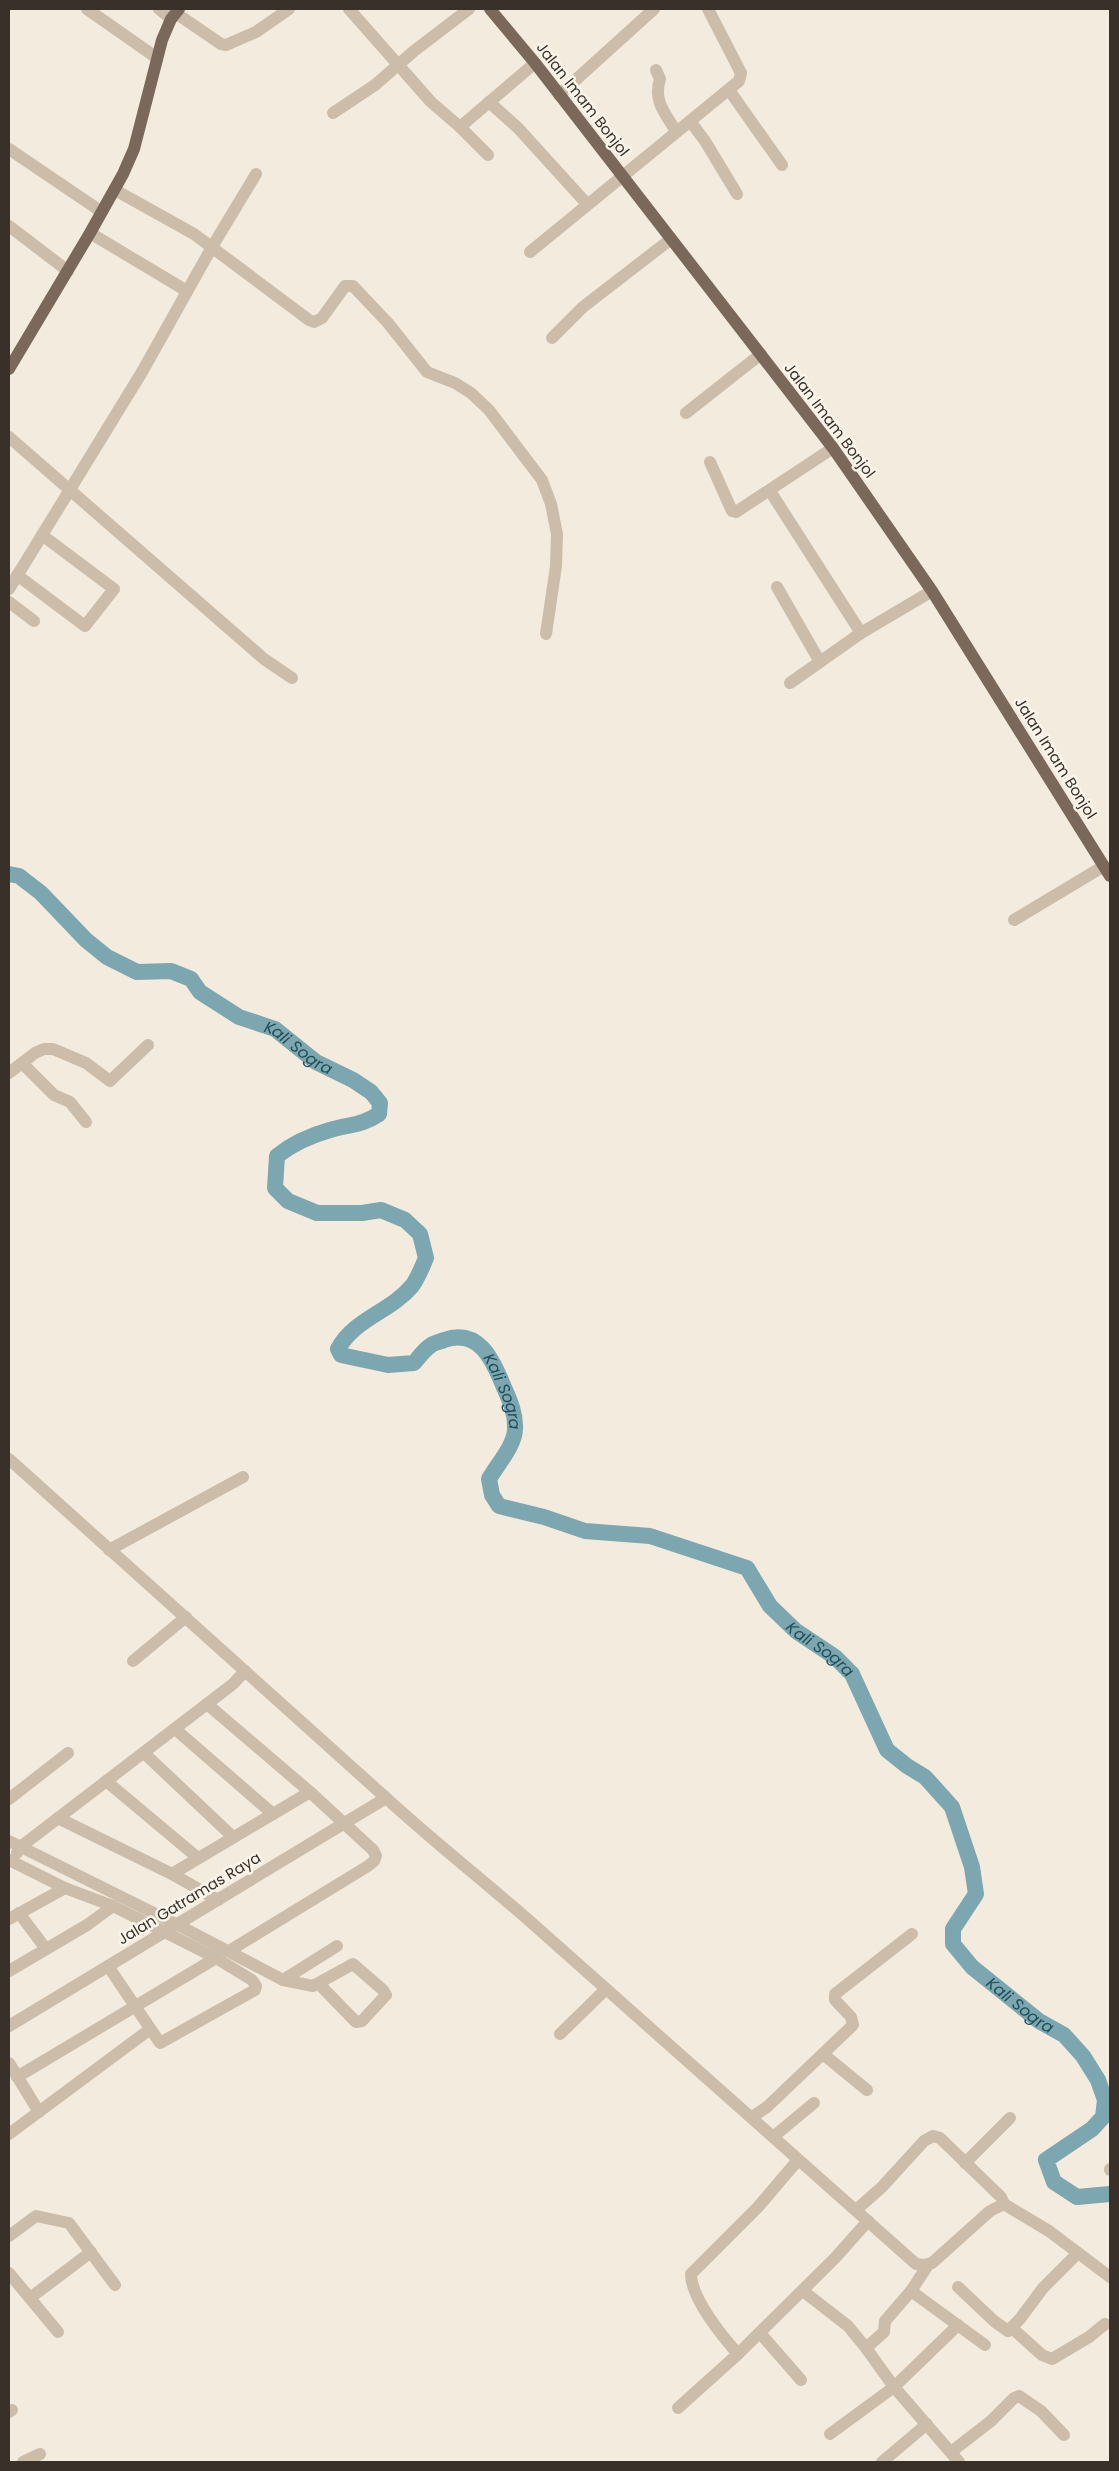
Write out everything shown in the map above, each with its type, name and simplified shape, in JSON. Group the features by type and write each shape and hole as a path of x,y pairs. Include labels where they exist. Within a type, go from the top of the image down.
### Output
{"main road":[{"name":"Jalan Imam Bonjol","path":"490,9 535,63 833,448 932,591 1107,871"},
{"path":"9,370 115,190 134,149 162,40 176,14"}],"street":[{"path":"87,9 157,58"},
{"path":"159,9 176,14 221,44 226,45 237,42 256,32 289,9"},
{"path":"349,9 431,102 488,155"},
{"path":"333,113 375,85 397,64 468,9"},
{"path":"559,95 654,9"},
{"path":"530,252 740,81 740,74 708,9"},
{"path":"460,127 535,63"},
{"path":"656,70 660,79 656,91 658,100 676,132"},
{"path":"729,90 782,166"},
{"path":"489,102 518,128 587,204"},
{"path":"690,121 705,141 738,194"},
{"path":"9,149 102,212"},
{"path":"9,589 69,488 142,372 186,291 256,174"},
{"path":"115,190 168,218 212,247 312,322 322,318 346,286 353,286 388,323 427,372 455,383 471,393 489,410 533,464 547,489 552,504 556,534 556,566 546,634"},
{"path":"9,226 68,271"},
{"path":"90,233 186,291"},
{"path":"552,338 583,307 671,239"},
{"path":"686,413 761,354"},
{"path":"9,436 264,659 292,678"},
{"path":"710,462 733,512 770,491 833,448"},
{"path":"770,491 861,633"},
{"path":"17,575 85,626 114,589 42,535"},
{"path":"778,587 820,662"},
{"path":"790,683 861,633 932,591"},
{"path":"9,602 34,621"},
{"path":"1014,920 1107,871"},
{"path":"9,1073 44,1049 53,1049 86,1063 110,1081 148,1046"},
{"path":"22,1063 54,1095 70,1102 86,1122"},
{"path":"9,1459 386,1798 752,2117 772,2137 916,2264 928,2265"},
{"path":"109,1550 243,1477"},
{"path":"133,1661 186,1617"},
{"path":"14,1845 58,1818 208,1704 233,1684 245,1671"},
{"path":"208,1704 346,1824 373,1850 376,1856 374,1861 229,1952"},
{"path":"175,1729 273,1814"},
{"path":"9,1799 68,1753"},
{"path":"144,1753 233,1837"},
{"path":"106,1781 198,1858"},
{"path":"172,1874 310,1792"},
{"name":"Jalan Gatramas Raya","path":"9,2026 162,1932 346,1824 386,1798"},
{"path":"58,1818 172,1874 218,1900"},
{"path":"14,1845 12,1865 113,1906 216,1958 252,1980 256,1986 255,1990 160,2043 149,2030 108,1966"},
{"path":"14,1845 176,1924 283,1980 313,1986 353,1964 383,1990 386,1995 362,2021 356,2022 319,1984"},
{"path":"46,1949 14,1916 65,1888"},
{"path":"9,1971 87,1925 113,1906"},
{"path":"752,2117 767,2107 854,2023 851,2017 835,2000 835,1994 912,1934"},
{"path":"283,1980 337,1946"},
{"path":"17,2076 216,1958"},
{"path":"560,2034 606,1989"},
{"path":"9,2134 149,2030"},
{"path":"823,2054 868,2090"},
{"path":"9,2063 38,2112"},
{"path":"772,2137 814,2103"},
{"path":"965,2163 1010,2118"},
{"path":"856,2210 882,2187 928,2138 940,2138 1001,2197 1004,2204 1024,2214 1110,2277"},
{"path":"738,2354 719,2331 694,2290 690,2274 758,2207 798,2160"},
{"path":"866,2348 884,2332 886,2327 885,2321 911,2292 928,2265 990,2211 1004,2204"},
{"path":"9,2236 36,2216 69,2223 115,2284"},
{"path":"678,2408 738,2354 803,2291 868,2221"},
{"path":"30,2298 90,2252"},
{"path":"958,2287 1005,2330 1012,2328 1044,2288 1078,2253"},
{"path":"9,2273 58,2332"},
{"path":"803,2291 848,2326 894,2387 955,2457 1019,2396 1041,2411 1064,2434"},
{"path":"911,2292 985,2345"},
{"path":"1012,2328 1042,2355 1052,2359 1089,2337 1104,2324"},
{"path":"830,2434 894,2387 958,2325"},
{"path":"760,2333 802,2380"},
{"path":"882,2462 928,2424"},
{"path":"23,2462 40,2454"}],"waterway":[{"name":"Kali Sogra","path":"9,874 19,876 41,893 86,940 107,957 137,972 171,971 191,979 200,992 239,1017 275,1029 316,1062 353,1080 371,1092 380,1103 379,1114 361,1123 309,1137 277,1156 275,1188 288,1201 317,1213 362,1213 381,1210 405,1220 420,1234 426,1258 414,1283 393,1303 353,1330 338,1349 341,1355 388,1365 414,1363 433,1344 444,1340 456,1337 466,1338 475,1342 482,1348 494,1365 510,1401 514,1417 515,1429 512,1442 489,1479 492,1495 499,1506 544,1517 585,1531 650,1536 747,1568 770,1606 796,1631 835,1657 852,1674 887,1750 925,1777 952,1807 972,1867 976,1894 953,1929 953,1944 972,1967 1039,2021 1064,2035 1083,2056 1098,2080 1105,2100 1103,2117 1092,2129 1046,2160 1054,2182 1077,2197 1110,2194"}]}
